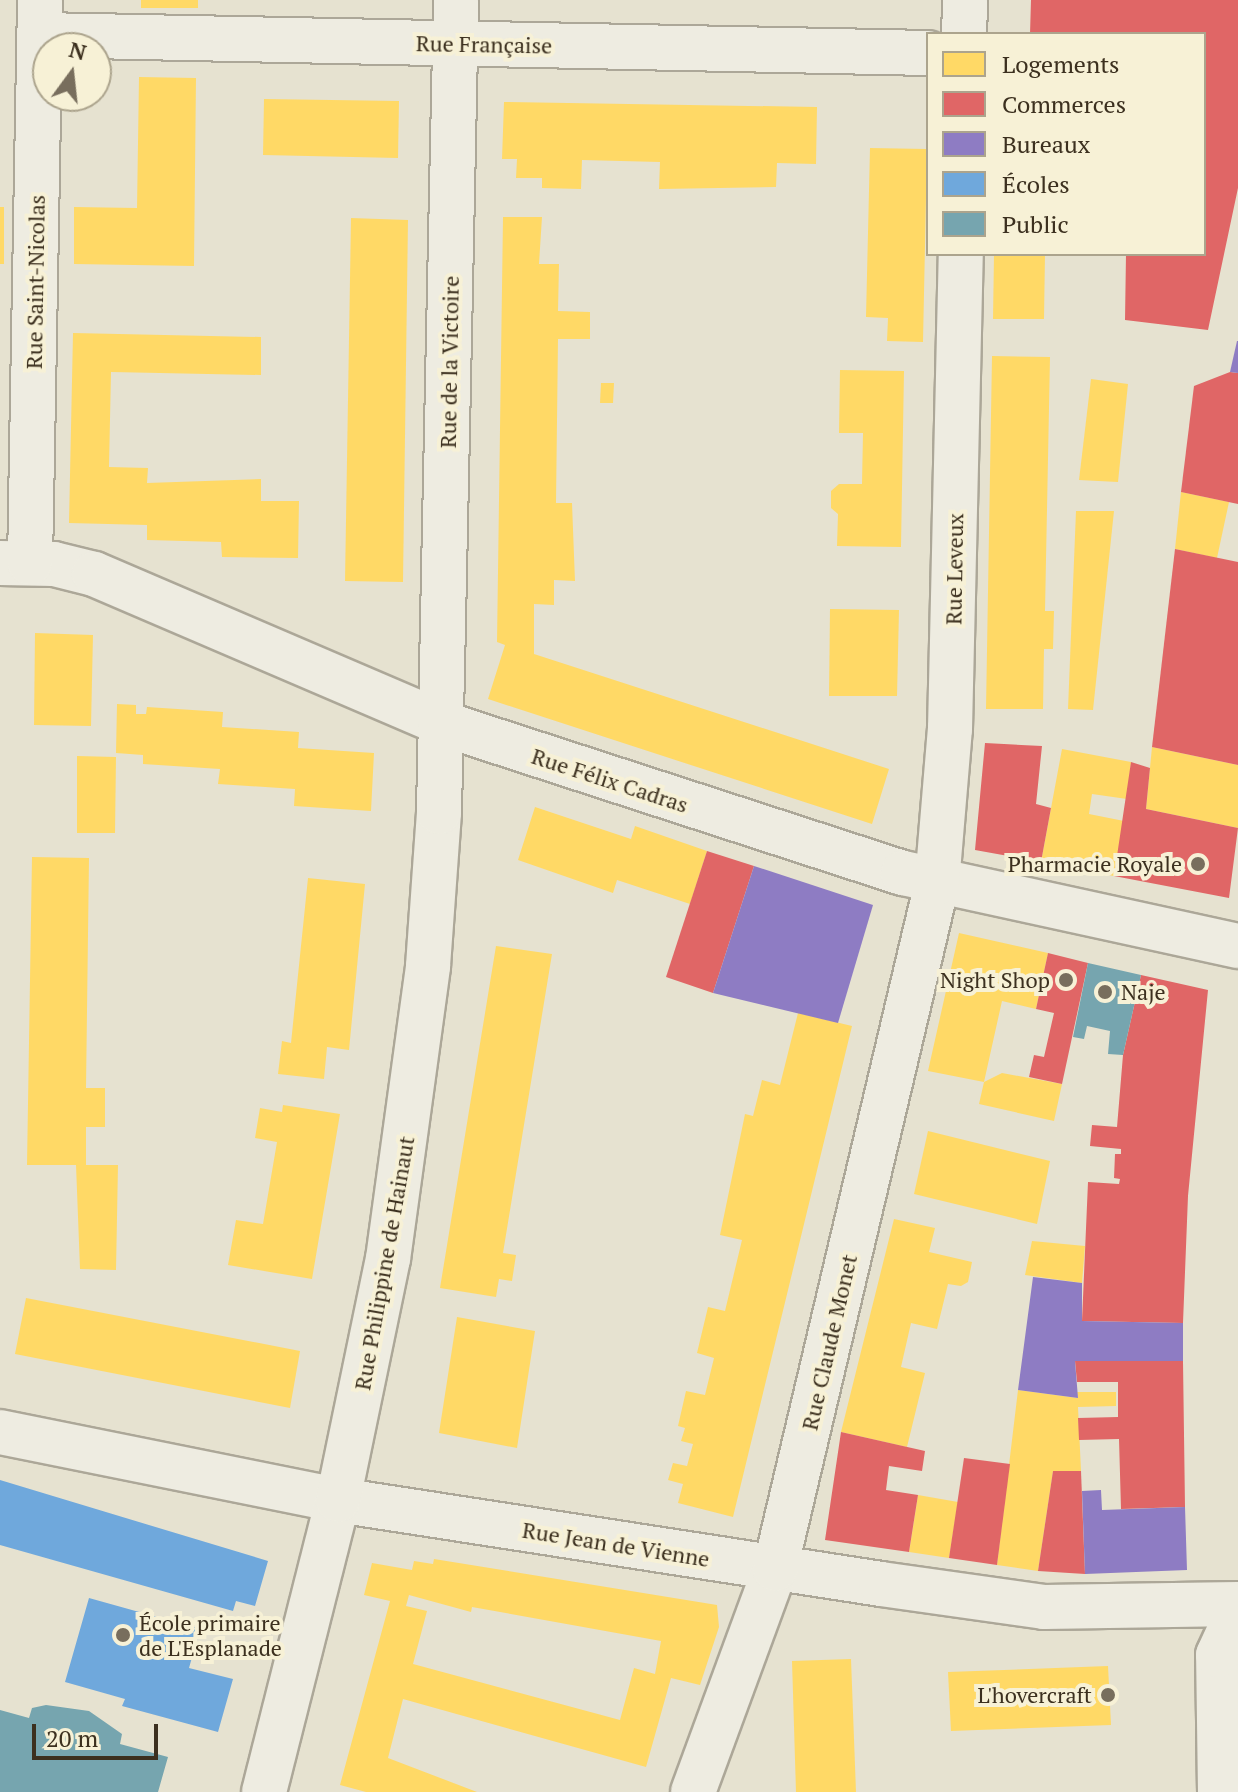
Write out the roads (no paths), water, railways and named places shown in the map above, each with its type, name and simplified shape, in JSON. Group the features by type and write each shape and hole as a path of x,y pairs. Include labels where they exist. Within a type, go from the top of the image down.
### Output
{"street":[{"name":"Rue de la Victoire","path":"441,723 456,0"},
{"path":"964,32 965,0"},
{"name":"Rue Française","path":"40,18 455,44 926,53"},
{"name":"Rue Saint-Nicolas","path":"15,563 19,128 40,18"},
{"name":"Rue Leveux","path":"937,883 950,729 961,256"},
{"name":"Rue Félix Cadras","path":"15,563 94,574 441,723 937,883 1238,946"},
{"name":"Rue Philippine de Hainaut","path":"264,1792 338,1500 388,1259 410,1117 435,885 441,723"},
{"name":"Rue Claude Monet","path":"693,1792 775,1569 937,883"},
{"name":"Rue Jean de Vienne","path":"0,1432 338,1500 775,1569 1044,1607 1238,1604"},
{"path":"1220,1792 1218,1655 1238,1612"}],"place":[{"name":"Pharmacie Royale","path":"1198,864"},
{"name":"Night Shop","path":"1066,980"},
{"name":"Naje","path":"1105,992"},
{"name":"École primaire de L'Esplanade","path":"123,1635"},
{"name":"L'hovercraft","path":"1108,1695"}]}
